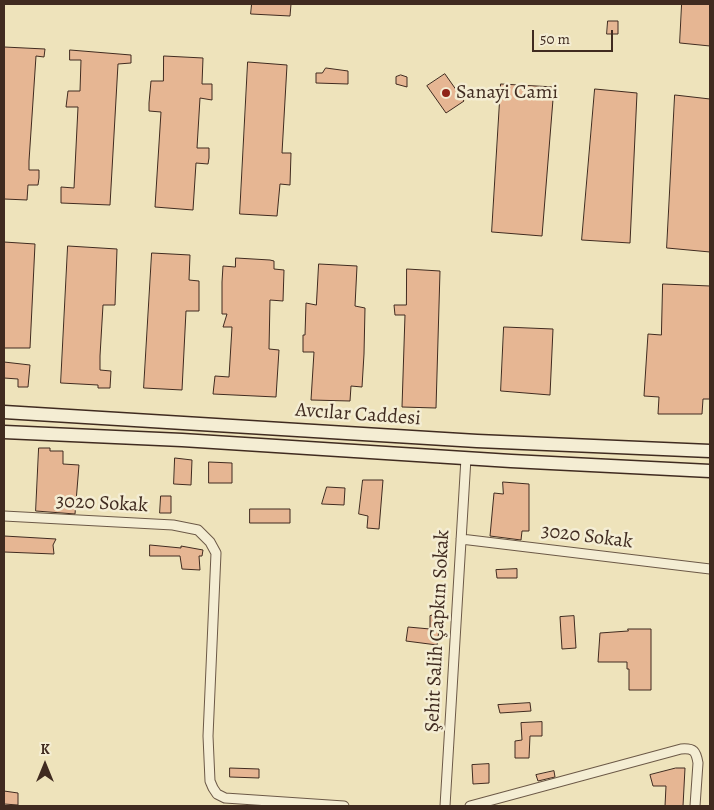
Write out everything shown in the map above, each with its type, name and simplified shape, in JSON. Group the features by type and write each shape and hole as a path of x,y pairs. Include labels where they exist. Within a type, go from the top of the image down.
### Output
{"main road":[{"name":"Avcılar Caddesi","path":"4,412 477,441 710,452"},
{"name":"Avcılar Caddesi","path":"4,432 182,440 710,471"}],"street":[{"name":"Şehit Salih Çapkın Sokak","path":"445,806 466,458"},
{"name":"3020 Sokak","path":"4,516 173,525 198,530 210,542 216,553 208,736 210,781 213,788 217,794 225,798 344,806"},
{"name":"3020 Sokak","path":"460,539 710,569"},
{"path":"470,806 689,748 694,751 698,763 695,806"}],"building":[{"path":"252,4 291,4 290,16 251,14"},
{"path":"682,4 710,4 710,46 680,43"},
{"path":"608,21 618,21 618,34 607,34"},
{"path":"4,47 45,49 44,57 36,56 29,161 29,170 39,170 39,178 38,185 28,185 27,200 4,199"},
{"path":"70,50 131,55 131,63 118,64 110,205 61,203 61,187 74,188 78,107 66,107 68,91 80,91 81,60 70,60"},
{"path":"164,56 203,58 202,84 212,84 212,100 200,98 197,148 209,148 209,158 208,164 196,163 193,210 155,207 161,112 149,111 149,103 151,81 163,81"},
{"path":"248,62 287,65 282,153 291,153 290,185 280,184 277,216 240,214"},
{"path":"326,68 348,71 348,84 316,83 316,73 322,73"},
{"name":"Sanayi Cami","path":"445,74 464,101 446,113 427,86"},
{"path":"401,75 407,77 407,87 396,84 396,77"},
{"path":"501,84 554,87 542,236 492,232"},
{"path":"595,89 637,93 630,243 582,240"},
{"path":"675,95 710,99 710,252 667,248"},
{"path":"4,242 35,244 30,348 4,348"},
{"path":"68,246 117,249 115,305 103,305 100,356 100,370 111,371 110,388 98,388 98,385 61,383"},
{"path":"152,253 190,255 189,280 199,281 199,311 186,311 182,390 144,388"},
{"path":"236,258 274,261 274,269 284,270 283,301 270,300 269,349 279,350 276,397 213,394 215,376 229,377 232,327 223,327 227,314 222,314 222,282 223,266 235,267"},
{"path":"319,264 357,266 355,306 365,308 364,354 362,387 351,386 350,401 311,400 314,352 303,352 303,335 305,335 306,303 316,305"},
{"path":"407,269 440,271 436,408 402,407 405,315 395,315 394,305 406,305"},
{"path":"663,284 710,286 710,399 703,399 702,414 658,414 659,397 644,396 648,334 661,335"},
{"path":"504,327 553,329 550,395 501,391"},
{"path":"4,362 30,365 28,387 18,387 18,379 4,378"},
{"path":"39,448 50,448 50,451 63,451 63,464 79,465 75,514 36,511"},
{"path":"175,458 192,460 191,485 174,484"},
{"path":"209,462 232,463 232,483 209,483"},
{"path":"363,480 383,480 379,529 367,528 368,516 359,514"},
{"path":"503,482 529,484 529,531 522,531 521,540 490,536 494,493 503,494"},
{"path":"327,487 345,488 344,505 322,504"},
{"path":"161,496 171,496 171,513 160,513"},
{"path":"250,509 290,509 290,523 250,523"},
{"path":"4,536 56,539 53,545 54,554 4,552"},
{"path":"150,545 181,548 181,546 203,550 202,556 199,556 200,570 182,569 180,556 150,556"},
{"path":"517,569 517,578 497,578 496,570"},
{"path":"439,614 437,645 406,641 408,627 430,629 430,616"},
{"path":"574,616 576,648 562,649 560,617"},
{"path":"628,629 651,629 651,690 629,690 627,662 598,662 600,633 628,631"},
{"path":"530,703 531,711 500,713 498,705"},
{"path":"542,722 542,736 530,736 529,758 515,758 515,741 522,740 521,723"},
{"path":"489,764 489,783 473,784 472,765"},
{"path":"230,768 259,769 259,778 230,777"},
{"path":"676,768 685,768 683,806 665,806 666,786 653,786 650,775"},
{"path":"554,771 555,777 538,781 536,775"},
{"path":"4,791 18,793 18,805 4,804"}],"place":[{"name":"Sanayi Cami","path":"446,93"}]}
